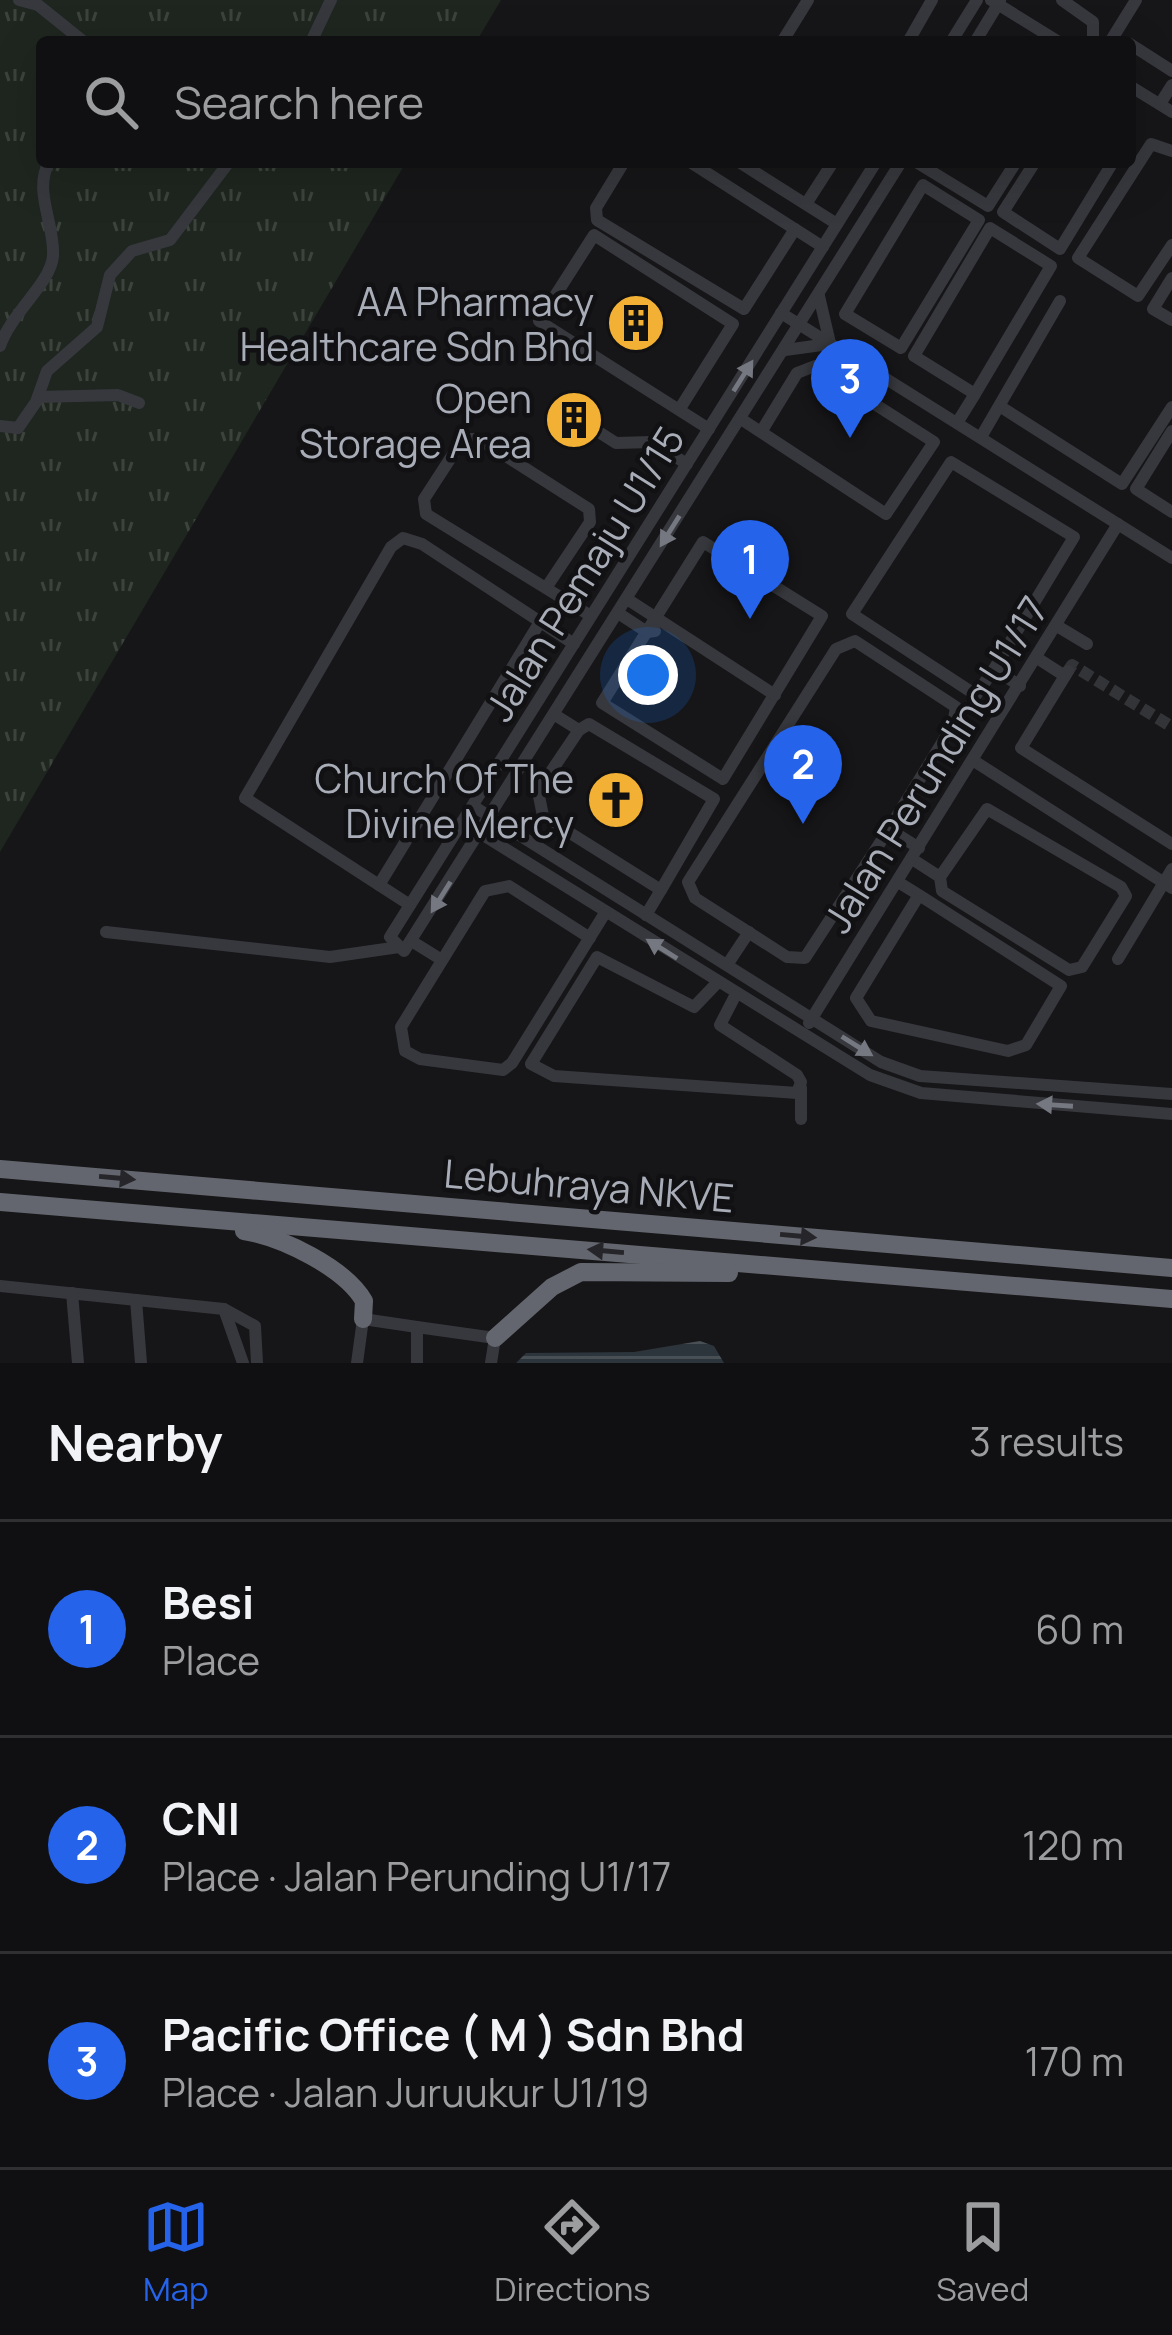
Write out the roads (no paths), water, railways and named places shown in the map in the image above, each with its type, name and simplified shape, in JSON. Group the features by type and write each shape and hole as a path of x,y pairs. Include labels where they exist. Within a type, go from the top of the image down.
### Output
{"highway":[{"name":"Lebuhraya NKVE","path":"0,1168 1172,1268"},
{"name":"Lebuhraya NKVE","path":"0,1202 1172,1300"},
{"path":"139,1214 273,1239 357,1288 364,1301 363,1319"},
{"path":"495,1338 552,1287 581,1273 974,1281"}],"street":[{"path":"19,0 38,5 77,36"},
{"path":"314,36 331,0"},
{"path":"786,36 808,0"},
{"path":"911,36 932,0"},
{"path":"955,36 977,0"},
{"path":"1018,0 1030,24"},
{"path":"1062,0 1094,22 1093,36"},
{"path":"1122,36 1136,0"},
{"path":"979,36 997,2 1049,36"},
{"path":"986,24 1010,19 1030,24"},
{"path":"1136,50 1172,71"},
{"path":"1136,90 1166,108 1172,85"},
{"path":"1136,166 1150,144 1172,151"},
{"path":"0,346 8,320 47,276 53,256 41,176 46,168"},
{"path":"1,428 18,428 38,397 46,371 97,327 98,304 110,275 132,251 170,240 224,168"},
{"path":"620,168 596,208 597,220 744,308 795,229"},
{"path":"699,168 823,247"},
{"path":"749,168 837,224"},
{"path":"806,204 829,168"},
{"name":"Jalan Pemaju U1/15","path":"399,947 389,940 410,905 872,168"},
{"name":"Jalan Pemaju U1/15","path":"413,942 897,168"},
{"path":"936,168 988,206 1012,168"},
{"path":"1031,168 1004,212 1060,248 1109,168"},
{"path":"1135,168 1078,258 1138,296 1172,244"},
{"path":"890,180 916,196"},
{"path":"923,185 979,220 901,348 844,314 916,196 923,185"},
{"path":"957,423 975,394 1051,266 990,228 914,356 975,394"},
{"path":"679,410 734,324 594,236 539,321 709,430"},
{"path":"1172,278 1154,309 1172,320"},
{"path":"819,296 830,344"},
{"path":"981,437 1060,301"},
{"path":"782,314 1172,558"},
{"path":"785,350 830,344"},
{"path":"741,419 760,432 886,514 934,442 815,366 797,373 760,432"},
{"path":"38,397 118,395 139,404"},
{"path":"1000,407 1122,484 1172,406"},
{"path":"569,413 616,443 652,442 687,464"},
{"path":"1172,431 1136,489 1172,512"},
{"path":"546,588 590,522 589,509 479,439 463,440 422,508 546,588 591,616"},
{"path":"951,462 1074,537 994,668 976,695 852,614 951,462"},
{"name":"Jalan Perunding U1/17","path":"801,1035 1118,524"},
{"path":"410,905 249,802 244,792 391,547 404,538 422,544 574,644"},
{"path":"703,542 822,616 723,778 602,703 656,617 703,542"},
{"path":"1049,577 1076,593"},
{"path":"627,598 775,695"},
{"path":"618,613 647,632 668,629"},
{"path":"379,886 540,622"},
{"path":"1057,626 1087,644"},
{"path":"855,641 956,707 953,725 889,829 805,958 788,957 695,898 688,882 836,649 855,641"},
{"path":"1037,658 1067,674 1021,748 1172,844"},
{"path":"994,668 1020,686"},
{"path":"555,716 579,730"},
{"path":"646,915 662,890 714,799 590,724 579,730 538,791 543,816 662,890"},
{"path":"974,761 1168,885"},
{"path":"473,806 881,1062 920,1076 1172,1094"},
{"path":"889,829 940,877 942,890 1076,971 1126,896 1121,887 987,809 940,877"},
{"path":"462,822 870,1076 921,1093 1172,1114"},
{"path":"1118,958 1168,885 1172,869"},
{"path":"898,882 919,895 1061,986 1026,1045 1008,1051 872,1021 859,1010 856,998 919,895"},
{"path":"590,938 509,886 485,891 401,1027 405,1051 420,1059 502,1070 512,1063 590,938 605,913"},
{"path":"106,932 330,957 399,947 408,950 413,942 442,960"},
{"path":"728,965 749,932"},
{"path":"716,984 701,1006 694,1007 597,957 531,1064 554,1076 577,1078 789,1095 801,1087"},
{"path":"735,996 721,1024 797,1075 801,1119"},
{"path":"0,1286 224,1309 255,1326 257,1363"},
{"path":"72,1293 78,1363"},
{"path":"136,1300 141,1363"},
{"path":"224,1309 243,1363"},
{"path":"357,1363 363,1319 495,1338 491,1363"},
{"path":"417,1327 417,1363"}],"tunnel":[{"path":"1068,671 1072,665 1172,727"}],"place":[{"name":"AA Pharmacy Healthcare Sdn Bhd","path":"636,323"},
{"name":"Open Storage Area","path":"574,420"},
{"name":"Pacific Office ( M ) Sdn Bhd","path":"850,438"},
{"name":"Besi","path":"750,619"},
{"name":"Church Of The Divine Mercy","path":"616,800"},
{"name":"CNI","path":"803,824"}]}
